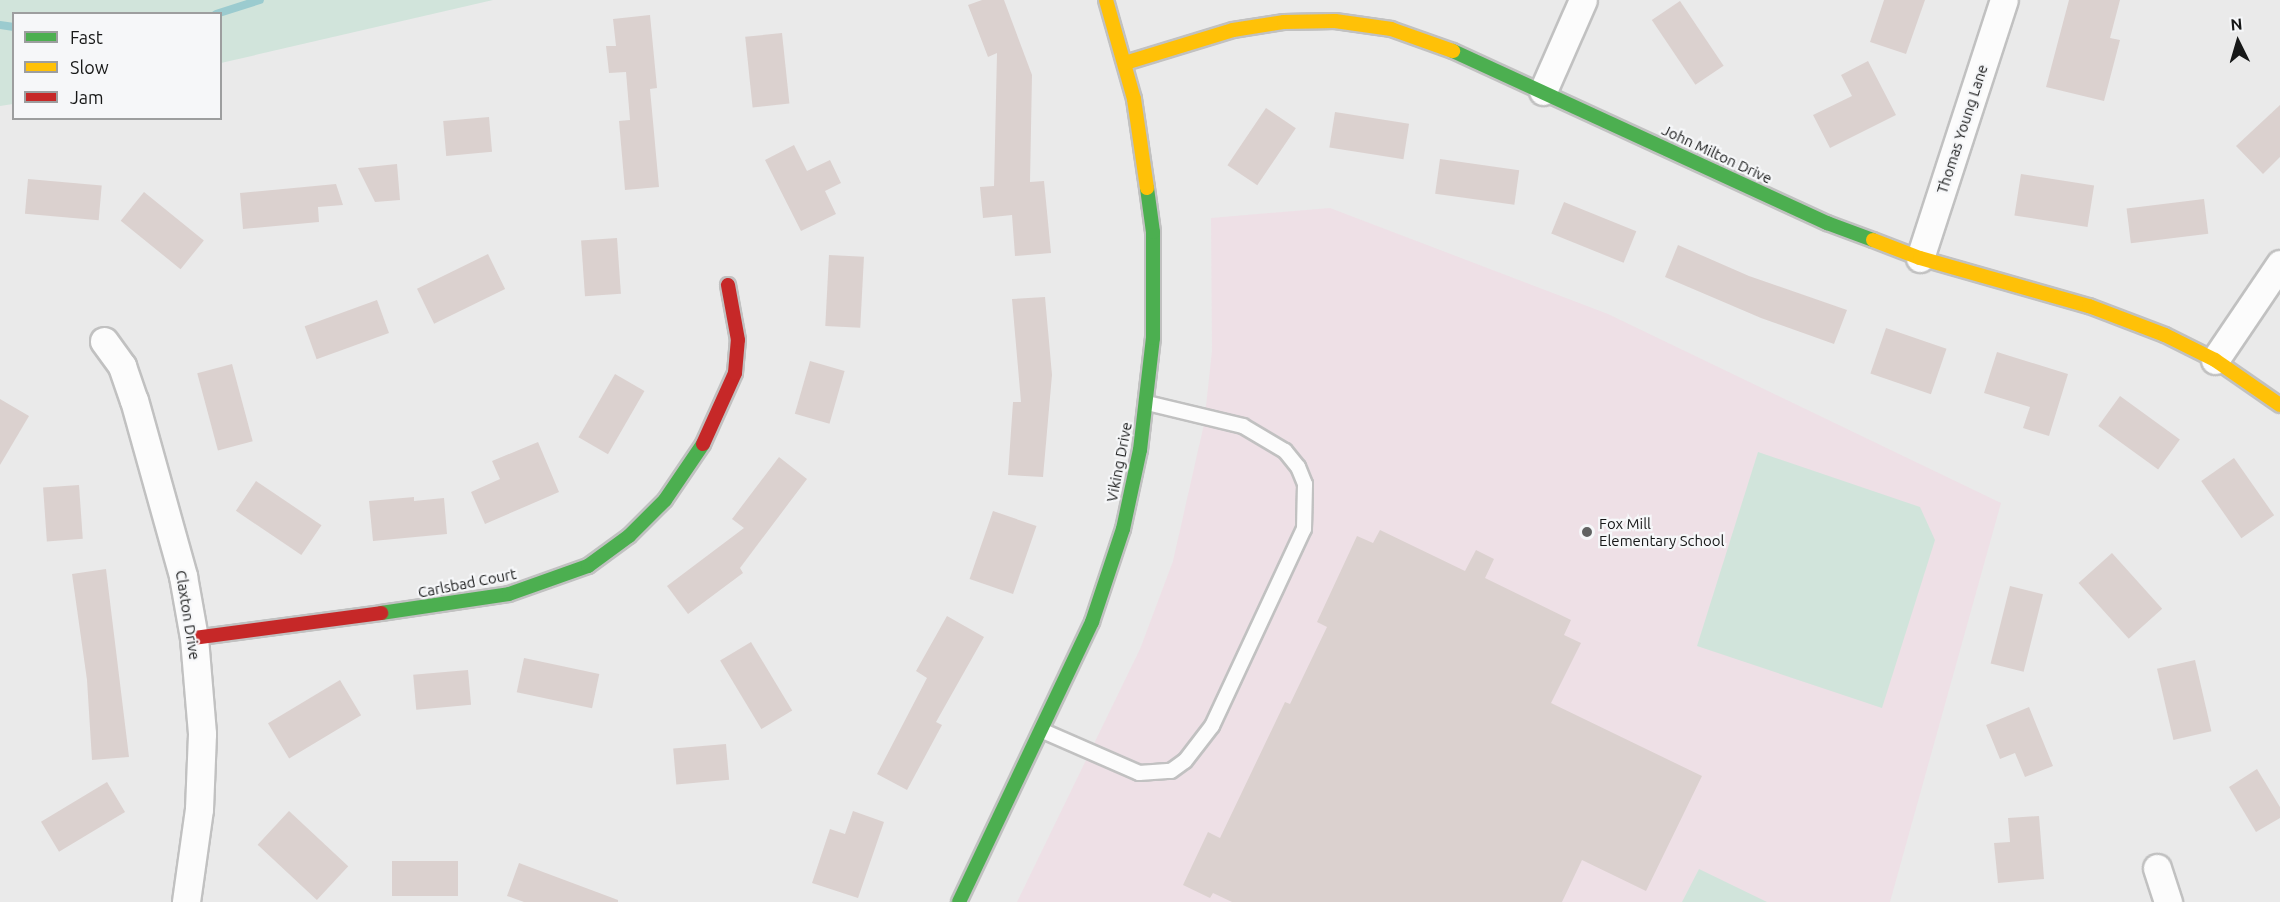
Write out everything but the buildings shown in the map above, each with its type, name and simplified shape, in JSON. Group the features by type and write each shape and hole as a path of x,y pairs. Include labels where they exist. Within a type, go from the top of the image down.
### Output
{"street":[{"name":"Viking Drive","path":"963,901 1092,622 1123,529 1147,403 1153,338 1153,232 1148,178 1125,63 1106,0"},
{"path":"1543,91 1583,0"},
{"name":"Thomas Young Lane","path":"1920,258 2004,0"},
{"name":"John Milton Drive","path":"1125,63 1233,30 1284,22 1335,21 1391,29 1436,43 1827,223 1920,258 2089,306 2165,335 2215,360 2280,405"},
{"path":"2215,360 2280,264"},
{"name":"Carlsbad Court","path":"194,638 452,604 509,594 588,566 629,536 665,500 695,459 718,417 735,373 738,340 728,285"},
{"name":"Claxton Drive","path":"104,341 122,366 134,400 183,576 194,638 202,734 200,809 186,902"},
{"path":"2157,868 2168,902"}],"lane":[{"path":"1043,730 1139,773 1171,771 1185,761 1212,726 1304,529 1305,484 1298,466 1285,451 1244,426 1147,403"}],"shaded area":[{"name":"Fox Mill Elementary School","path":"1330,208 1608,314 2001,503 1890,902 1017,902 1140,649 1173,561 1204,424 1212,351 1211,218"}],"green space":[{"path":"0,0 493,0 222,63 222,12 12,12 12,104 0,106"},
{"path":"1758,452 1920,507 1935,540 1882,708 1697,646"},
{"path":"1699,869 1767,902 1682,902"}],"waterway":[{"path":"222,12 260,0"},
{"path":"0,25 12,27"}],"traffic: fast":[{"path":"1453,51 1827,223 1873,240"},
{"path":"959,902 1092,622 1123,529 1140,450 1153,338 1153,232 1147,188"},
{"path":"381,613 509,594 588,566 629,536 665,500 703,444"}],"traffic: slow":[{"path":"1106,0 1134,99 1147,188"},
{"path":"1125,63 1233,30 1284,22 1335,21 1391,29 1453,51"},
{"path":"1873,240 1920,258 2089,306 2165,335 2215,360 2280,405"}],"traffic: jam":[{"path":"703,444 735,373 738,340 728,285"},
{"path":"194,638 381,613"}],"place":[{"name":"Fox Mill Elementary School","path":"1587,532"}]}
